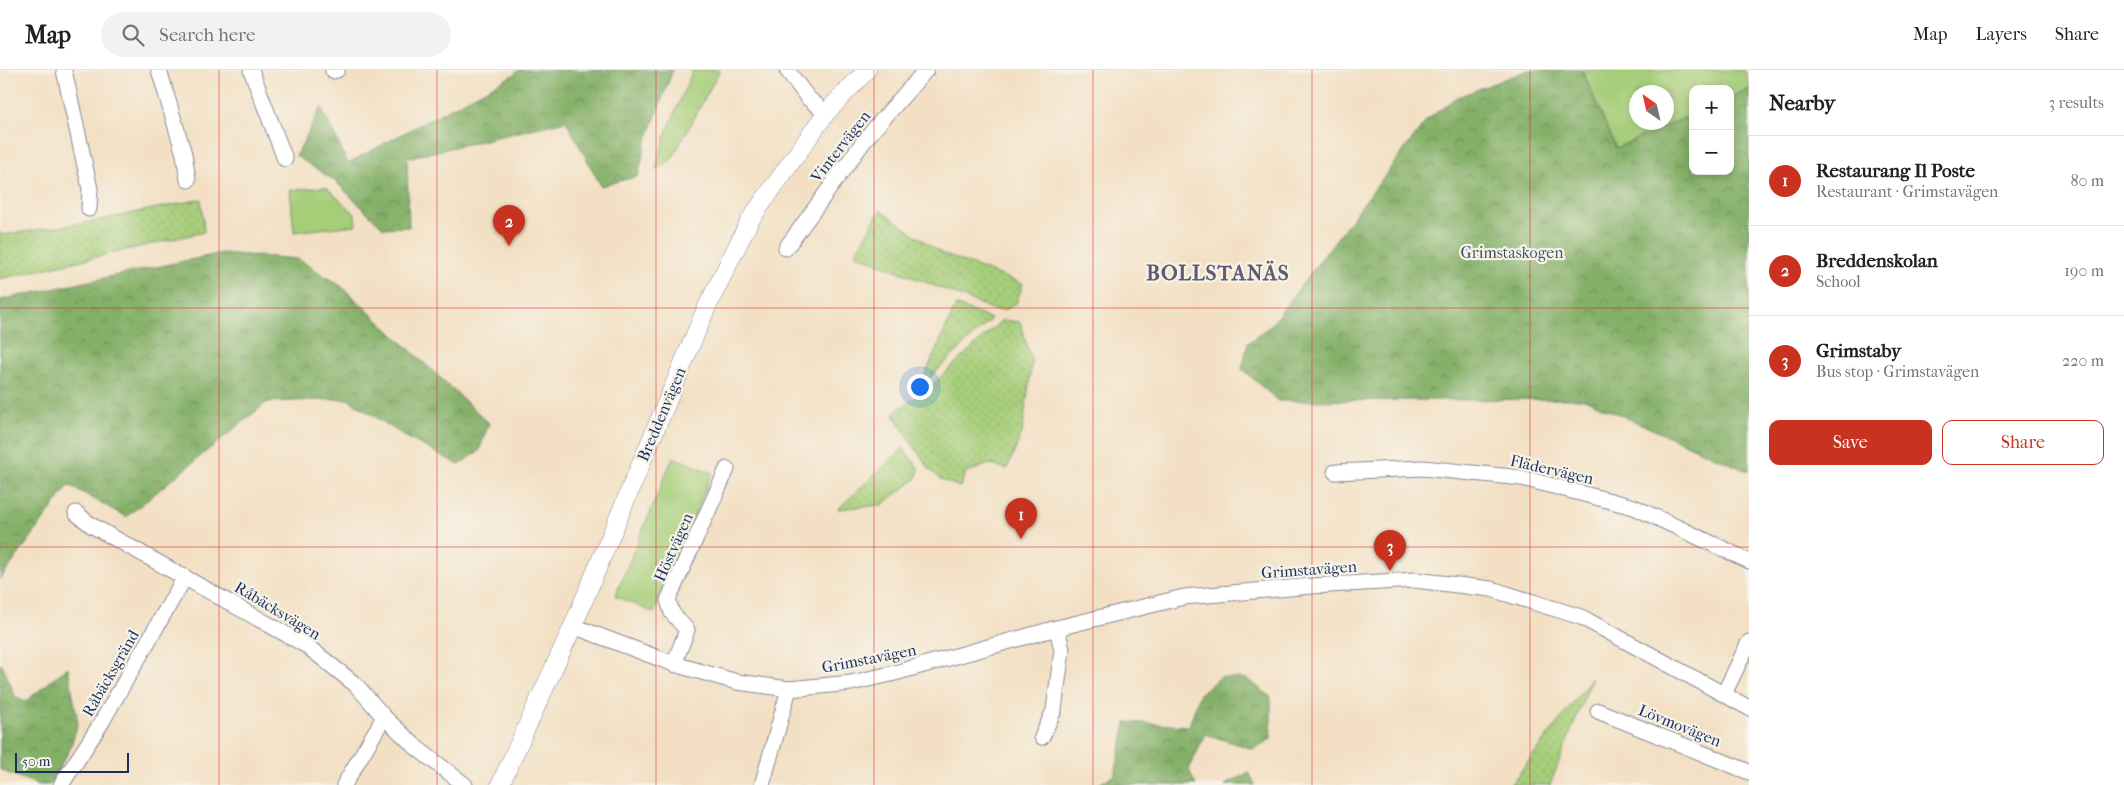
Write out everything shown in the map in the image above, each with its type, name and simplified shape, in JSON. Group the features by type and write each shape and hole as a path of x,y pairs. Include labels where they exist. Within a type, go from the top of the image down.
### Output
{"street":[{"path":"64,70 90,189 89,208"},
{"path":"159,70 184,154 188,180"},
{"path":"251,70 286,159"},
{"path":"787,70 808,98 826,112"},
{"name":"Breddenvägen","path":"500,785 573,626 705,311 750,220 826,112 867,70"},
{"name":"Vintervägen","path":"786,248 867,137 926,70"},
{"name":"Flädervägen","path":"1334,472 1423,468 1522,478 1634,507 1749,561"},
{"name":"Höstvägen","path":"674,664 687,630 672,613 668,600 727,469"},
{"name":"Råbäcksvägen","path":"76,513 91,525 307,646 356,685 384,717 416,748 465,785"},
{"name":"Råbäcksgränd","path":"61,785 100,725 186,577"},
{"name":"Grimstavägen","path":"573,626 674,664 737,682 789,689 851,683 891,674 1057,628 1184,597 1312,586 1415,580 1491,589 1581,617 1749,708"},
{"path":"1042,737 1054,710 1062,650 1057,628"},
{"path":"1724,694 1749,642"},
{"path":"762,785 789,689"},
{"name":"Lövmovägen","path":"1598,711 1749,772"},
{"path":"344,785 384,717"}],"green space":[{"path":"519,70 673,70 645,145 638,176 601,186 566,121 407,158 409,227 383,228 335,181 296,156 321,107 348,163 513,75"},
{"path":"693,70 720,70 672,159 655,170 666,133"},
{"name":"Grimstaskogen","path":"1528,70 1582,70 1616,148 1657,130 1674,130 1674,122 1689,116 1689,175 1734,175 1734,95 1749,89 1749,472 1584,399 1278,401 1242,369 1248,343 1271,325 1427,120 1455,98"},
{"path":"1582,70 1744,70 1749,82 1749,89 1734,95 1734,85 1689,85 1689,116 1674,122 1674,85 1629,85 1629,130 1657,130 1616,148"},
{"path":"326,187 355,214 356,225 294,232 290,190"},
{"path":"201,199 204,232 0,279 0,232 2,235 90,222"},
{"path":"880,210 941,253 1023,284 1016,304 1005,310 995,310 855,254"},
{"path":"222,253 298,259 341,286 489,423 479,451 459,465 406,437 348,399 267,402 126,517 69,485 0,580 0,300"},
{"path":"956,305 991,319 919,388"},
{"path":"1002,320 1020,322 1032,362 1022,434 1007,469 989,464 966,473 960,487 942,480 930,470 895,418 895,412 930,387"},
{"path":"903,448 919,469 916,479 882,505 838,509"},
{"path":"673,457 712,473 654,613 615,596"},
{"path":"0,664 3,666 15,696 25,702 68,667 78,723 70,749 50,785 39,785 0,770"},
{"path":"1221,677 1247,679 1271,697 1271,739 1253,749 1205,734 1189,770 1196,785 1097,785 1115,775 1126,722 1189,726 1200,693"},
{"path":"1592,678 1550,785 1510,785"},
{"path":"1249,772 1255,785 1225,785"}],"place":[{"name":"Breddenskolan","path":"509,246"},
{"name":"Restaurang Il Poste","path":"1021,539"},
{"name":"Grimstaby","path":"1390,571"}],"district":[{"name":"BOLLSTANÄS","path":"1218,273"}]}
